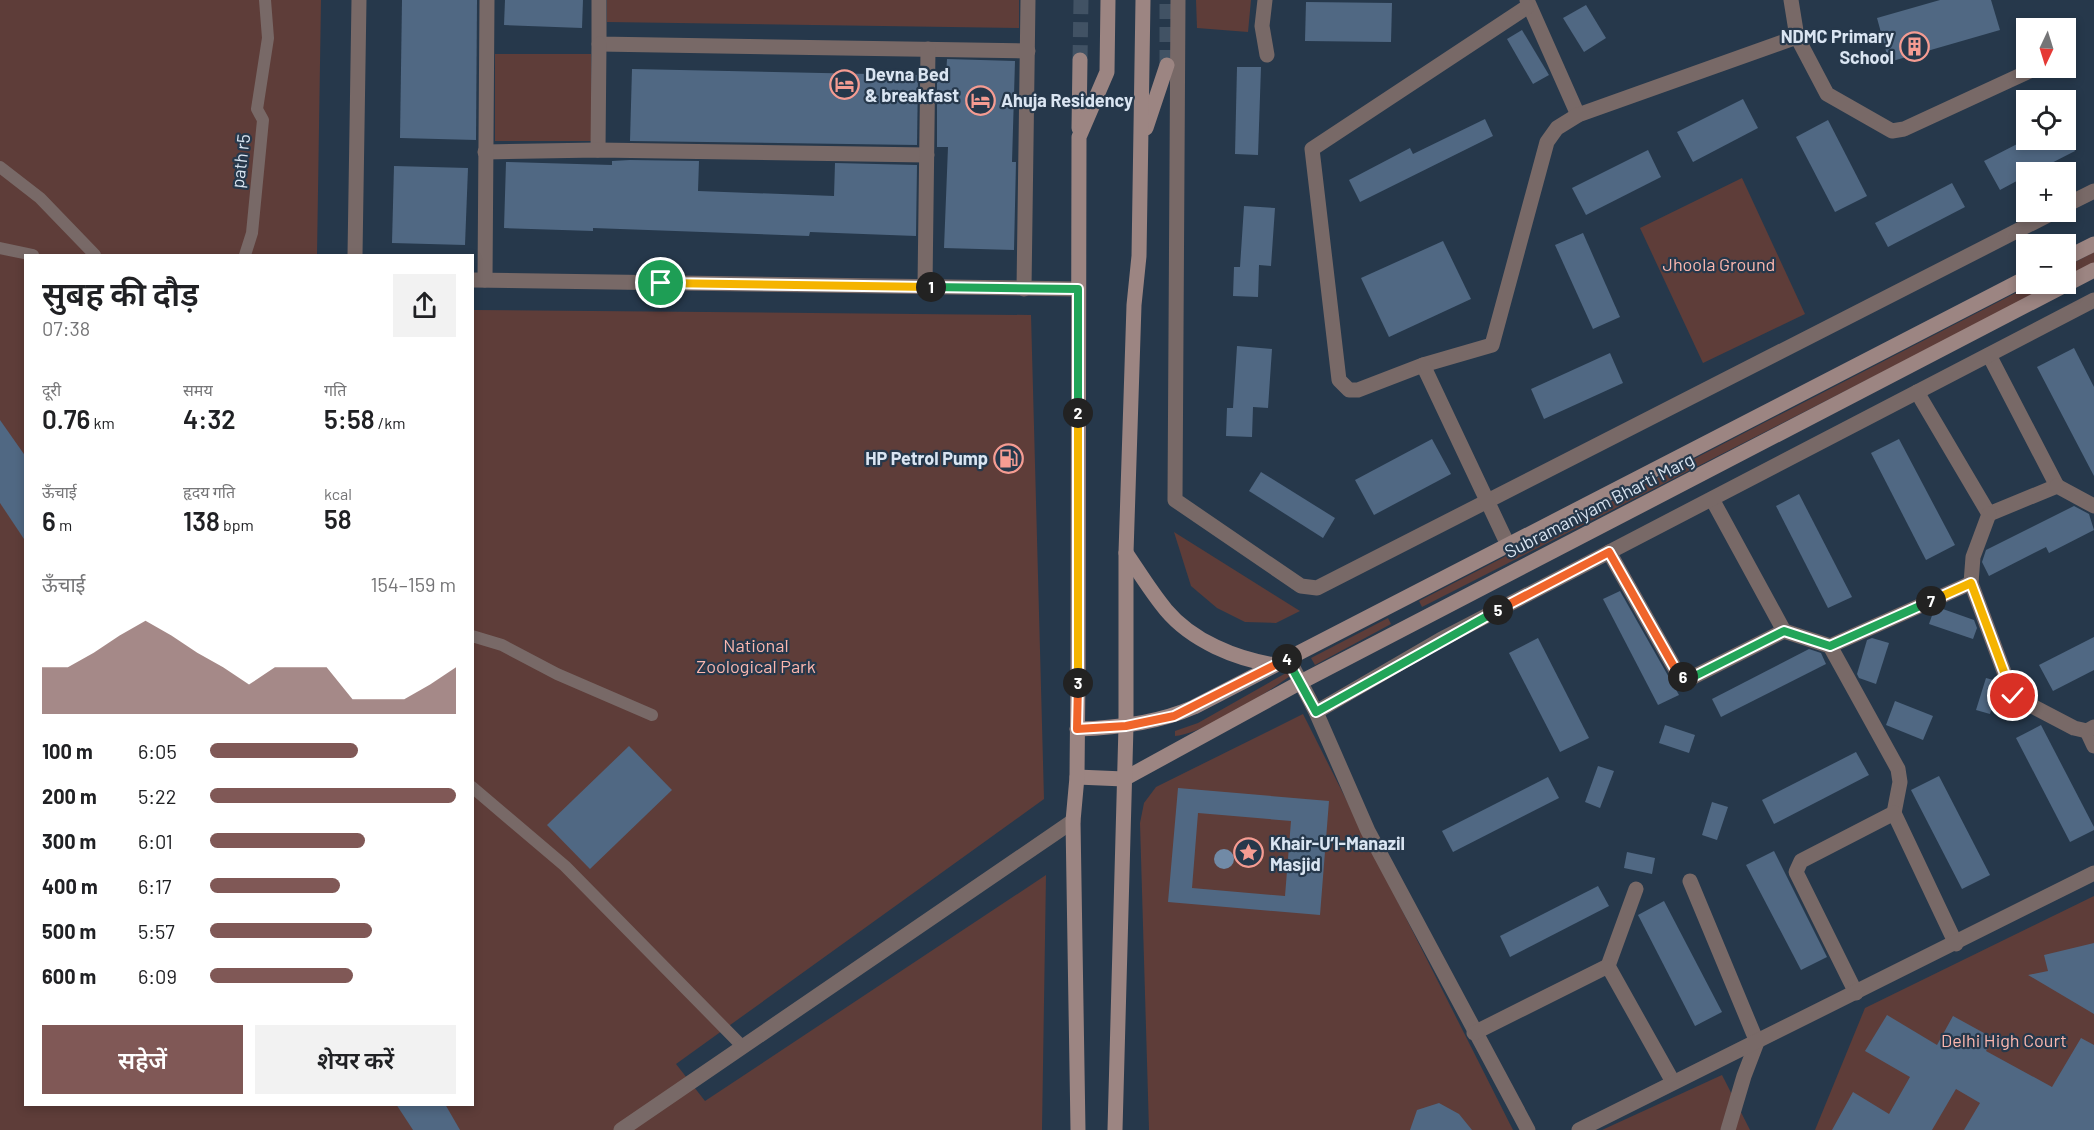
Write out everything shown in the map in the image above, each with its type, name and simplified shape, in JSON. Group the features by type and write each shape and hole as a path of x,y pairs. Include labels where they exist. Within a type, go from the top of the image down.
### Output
{"main road":[{"path":"1079,137 1107,72 1108,0"},
{"path":"1115,1130 1126,726 1126,553 1134,305 1139,256 1143,0"},
{"path":"1078,1130 1073,821 1077,777 1080,60"},
{"path":"1141,144 1167,65"},
{"path":"2076,253 2094,244"},
{"name":"Subramaniyam Bharti Marg","path":"1124,779 1301,682 2094,270"},
{"name":"Subramaniyam Bharti Marg","path":"1077,729 1126,726 1174,716 2016,283"},
{"path":"1126,553 1166,611 1189,631 1243,660 1281,662"},
{"path":"1077,777 1124,779"}],"street":[{"name":"path r5","path":"244,254 252,233 263,120 257,109 268,38 264,0"},
{"path":"355,254 359,0"},
{"path":"487,0 485,152 479,280 1078,289"},
{"path":"598,150 599,0"},
{"path":"1024,289 1028,0"},
{"path":"1178,0 1175,500 1292,580 1309,588 1317,588 2034,222"},
{"path":"1265,0 1262,26 1267,55"},
{"path":"1791,0 1797,37 1827,94 1892,131 1904,129 2016,77"},
{"path":"1578,115 1527,3 1312,149 1339,380 1349,390 1358,390 1423,365 1489,347 1495,340 1547,142 1557,128 1578,115 1797,37"},
{"path":"599,44 1028,51"},
{"path":"925,286 928,49"},
{"path":"485,152 598,150 927,155"},
{"path":"0,166 40,198 94,254"},
{"path":"2076,200 2094,191"},
{"path":"0,249 28,254"},
{"path":"1316,712 1440,640 2094,300"},
{"path":"1989,355 2057,486 2094,506"},
{"path":"1423,365 1508,545"},
{"path":"1917,392 1989,514"},
{"path":"2057,486 1989,514 1973,557 1971,583 2013,696 2065,723 2090,729 2094,746"},
{"path":"1712,499 1784,631 1830,646 1971,583"},
{"path":"1609,552 1677,672 1684,677 1691,678 1784,631"},
{"path":"474,637 502,645 556,674 652,715"},
{"path":"1830,646 1898,769 1900,782 1894,813 1956,944"},
{"path":"1281,662 1301,682 1368,831 1474,1033 1528,1130"},
{"path":"474,789 565,866 743,1047"},
{"path":"1856,993 1796,872 1797,866 1801,861 1894,813"},
{"path":"621,1130 1073,821"},
{"path":"1579,1130 1956,944 2094,873"},
{"path":"1690,881 1757,1042 1728,1130"},
{"path":"1474,1033 1608,966 1636,889"},
{"path":"1608,966 1673,1082"}],"green space":[{"name":"National Zoological Park","path":"0,0 321,0 317,254 24,254 24,1106 474,1106 474,310 1031,315 1044,799 676,1064 705,1101 1046,875 1042,1130 0,1130"},
{"path":"607,0 1019,0 1019,28 607,22"},
{"path":"1196,0 1251,0 1248,32 1197,28"},
{"path":"495,54 591,54 592,141 495,141"},
{"name":"Jhoola Ground","path":"1742,178 1805,314 1703,363 1640,228"},
{"path":"2094,252 2094,263 2076,273 2076,262"},
{"path":"2016,293 2035,294 1422,607 1419,601"},
{"path":"1174,532 1300,611 1276,623 1245,622 1217,608 1191,586"},
{"path":"1388,618 1391,624 1315,665 1311,658"},
{"path":"1286,673 1290,676 1234,712 1187,734 1175,736 1175,731 1198,723"},
{"path":"1303,714 1513,1130 1149,1130 1140,823 1144,803 1156,787"},
{"name":"Delhi High Court","path":"2094,896 2094,1130 1815,1130 1865,1008"},
{"path":"1722,1075 1750,1130 1602,1130"}],"water":[{"path":"1224,849 1231,852 1234,859 1231,866 1224,869 1217,866 1214,859 1217,852"}],"building":[{"path":"402,0 477,0 476,140 400,138"},
{"path":"505,0 583,0 582,28 504,25"},
{"name":"NDMC Primary School","path":"1940,0 1991,0 2000,30 1889,62 1877,18"},
{"path":"1306,2 1392,3 1391,42 1305,41"},
{"path":"1586,5 1606,38 1584,52 1563,18"},
{"path":"1522,30 1549,75 1533,84 1507,39"},
{"path":"947,59 1015,61 1012,162 1016,162 1014,250 944,248 948,147 937,147 937,75 946,76"},
{"path":"1237,67 1261,67 1258,155 1235,154"},
{"path":"632,69 918,75 917,145 630,141"},
{"path":"1743,99 1758,128 1693,162 1677,132"},
{"path":"1485,119 1493,136 1360,202 1349,180 1410,148 1413,154"},
{"path":"1828,120 1867,196 1835,212 1796,137"},
{"path":"2016,145 2016,150 2075,151 2054,162 2016,162 2016,181 2000,190 1984,161"},
{"path":"1648,150 1661,177 1586,215 1572,188"},
{"path":"612,161 699,161 698,191 834,196 835,163 917,165 916,236 810,232 809,236 593,228 593,231 504,228 506,162 612,165"},
{"path":"394,166 468,168 465,245 392,243"},
{"path":"1952,183 1965,207 1888,247 1875,223"},
{"path":"1244,206 1275,208 1271,266 1259,265 1258,297 1233,296 1234,267 1240,267"},
{"path":"1583,233 1620,317 1593,329 1555,245"},
{"path":"1443,241 1471,299 1389,337 1361,278"},
{"path":"1237,346 1272,349 1268,408 1253,407 1252,437 1226,436 1227,408 1233,408"},
{"path":"2074,348 2094,387 2094,476 2037,367"},
{"path":"1610,353 1623,383 1544,419 1531,389"},
{"path":"0,420 24,454 24,539 0,503"},
{"path":"1432,439 1451,474 1374,515 1355,480"},
{"path":"1899,439 1955,545 1926,560 1871,453"},
{"path":"1261,472 1335,518 1323,538 1249,491"},
{"path":"1799,494 1852,597 1828,608 1776,506"},
{"path":"2074,506 2089,514 2094,530 2049,553 2046,547 1989,576 1982,562 1986,550"},
{"path":"1620,591 1679,695 1658,705 1603,599"},
{"path":"1940,608 1974,620 1977,628 1973,639 1929,624 1934,610"},
{"path":"2094,637 2094,670 2053,691 2039,665"},
{"path":"1538,638 1589,738 1560,752 1509,653"},
{"path":"1872,638 1889,643 1876,684 1859,678 1857,674 1867,640"},
{"path":"1809,649 1821,653 1826,664 1721,717 1712,699"},
{"path":"1986,678 1997,681 1999,686 1990,714 1976,710"},
{"path":"1895,701 1933,716 1923,740 1886,725"},
{"path":"1665,725 1695,735 1689,753 1659,743"},
{"path":"2041,725 2094,827 2094,830 2070,842 2016,738"},
{"path":"629,746 672,790 590,869 547,825"},
{"path":"1856,752 1869,775 1774,824 1762,800"},
{"path":"1598,766 1614,771 1600,808 1585,802"},
{"path":"1939,776 1990,875 1962,889 1911,790"},
{"path":"1548,777 1559,798 1453,852 1442,831"},
{"path":"1178,788 1329,801 1320,915 1168,902","holes":["1198,813 1291,821 1285,896 1192,888"]},
{"path":"1712,802 1728,807 1717,840 1702,835"},
{"path":"1774,851 1827,957 1801,970 1746,865"},
{"path":"1627,852 1655,858 1652,874 1624,868"},
{"path":"1598,886 1609,906 1510,957 1500,936"},
{"path":"1664,901 1722,1012 1695,1026 1638,915"},
{"path":"2094,943 2094,1014 2028,975 2048,971 2044,955"},
{"path":"1887,1015 1937,1045 1953,1016 1993,1038 1986,1051 2052,1087 2081,1038 2094,1045 2094,1130 1964,1130 1980,1103 1956,1089 1932,1130 1832,1130 1853,1092 1889,1114 1910,1077 1865,1051"},
{"path":"1439,1103 1459,1114 1472,1130 1410,1130 1417,1110"},
{"path":"397,1106 446,1106 460,1130 413,1130"}],"tunnel":[{"path":"1080,60 1081,0"},
{"path":"1167,0 1167,65"}],"place":[{"name":"NDMC Primary School","path":"1915,46"},
{"name":"Devna Bed & breakfast","path":"844,84"},
{"name":"Ahuja Residency","path":"980,100"},
{"name":"HP Petrol Pump","path":"1009,458"},
{"name":"Khair-U’l-Manazil Masjid","path":"1249,853"}],"route":[{"path":"661,283 1078,289 1077,729 1126,726 1174,716 1194,708 1288,658 1316,712 1440,640 1609,552 1677,672 1684,677 1691,678 1784,631 1830,646 1971,583 2013,696"}]}
